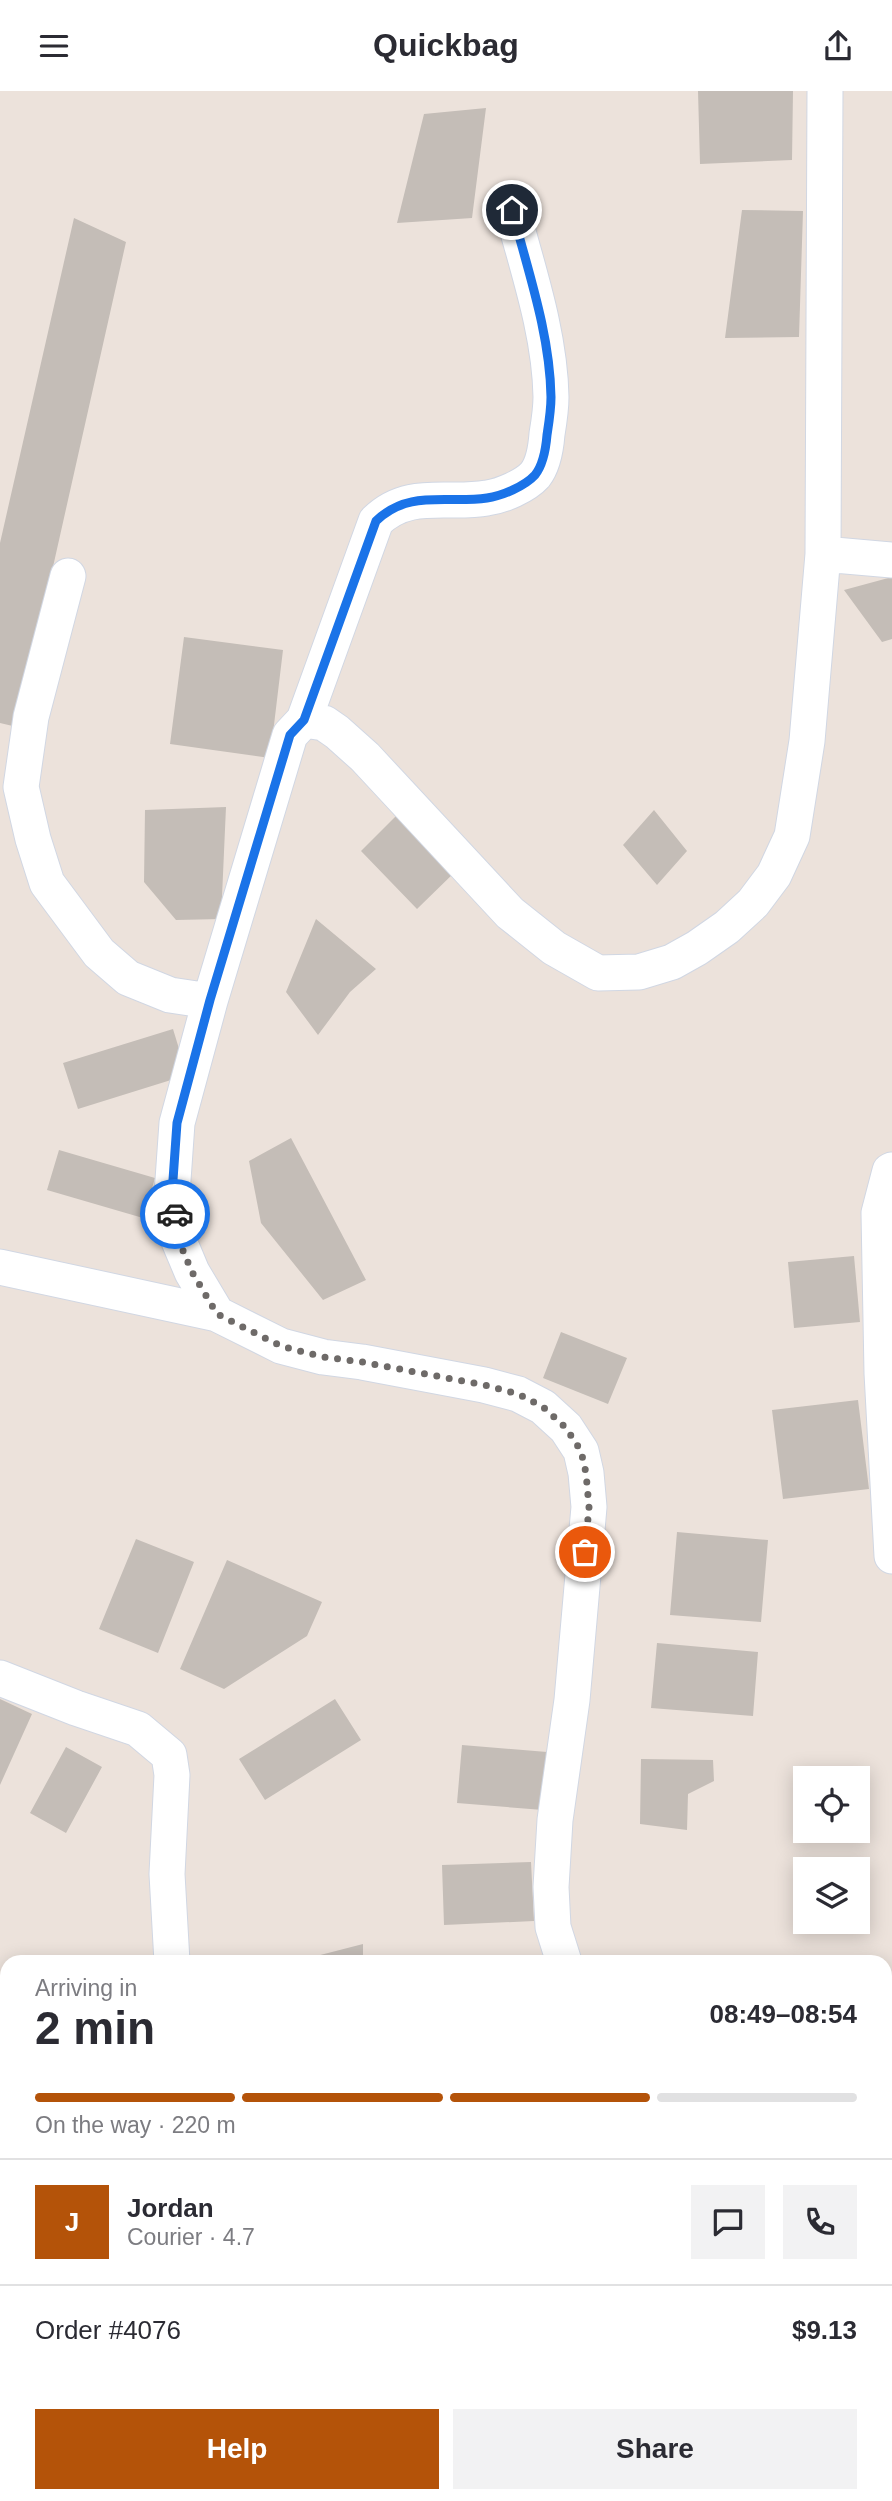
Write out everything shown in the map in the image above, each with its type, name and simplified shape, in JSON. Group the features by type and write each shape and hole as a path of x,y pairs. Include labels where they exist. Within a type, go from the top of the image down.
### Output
{"street":[{"path":"304,720 324,723 365,757 510,912 554,948 598,973 639,972 697,949 753,903 774,875 793,836 807,741 823,554 825,91"},
{"path":"217,1314 192,1272 179,1241 172,1194 177,1123 210,1000 290,735 304,720 376,521 388,510 402,504 427,500 489,498 517,487 536,474 546,449 551,398 543,329 512,210"},
{"path":"823,554 892,560"},
{"path":"68,576 31,717 21,787 47,883 99,953 128,978 170,995 210,1000"},
{"path":"892,1170 879,1213 882,1374 892,1556"},
{"path":"0,1268 217,1314 281,1346 323,1357 484,1385 518,1394 543,1407 566,1428 581,1451 589,1507 572,1700 555,1820 551,1887 553,1927 562,1955"},
{"path":"0,1678 76,1709 138,1729 169,1755 172,1775 167,1874 172,1955"}],"building":[{"path":"698,91 793,91 792,160 700,164"},
{"path":"486,108 472,218 397,223 424,114"},
{"path":"742,210 803,211 799,337 725,338"},
{"path":"74,218 126,242 17,727 0,723 0,543"},
{"path":"892,577 892,639 882,642 844,590"},
{"path":"184,637 283,650 270,758 170,744"},
{"path":"226,807 221,919 176,920 144,882 145,810"},
{"path":"654,810 687,851 657,885 623,845"},
{"path":"401,811 458,869 417,909 361,851"},
{"path":"316,919 376,969 350,992 318,1035 286,992"},
{"path":"173,1029 187,1075 78,1109 63,1063"},
{"path":"291,1138 366,1280 323,1300 261,1223 249,1161"},
{"path":"59,1150 155,1178 143,1218 47,1190"},
{"path":"854,1256 860,1322 794,1328 788,1262"},
{"path":"561,1332 627,1358 608,1404 543,1378"},
{"path":"858,1400 869,1489 783,1499 772,1410"},
{"path":"677,1532 768,1540 761,1622 670,1615"},
{"path":"136,1539 194,1562 158,1653 99,1629"},
{"path":"227,1560 322,1602 307,1636 224,1689 180,1669"},
{"path":"657,1643 758,1652 753,1716 651,1708"},
{"path":"0,1699 32,1714 0,1785"},
{"path":"335,1699 361,1740 265,1800 239,1759"},
{"path":"462,1745 547,1752 543,1810 457,1803"},
{"path":"66,1747 102,1767 66,1833 30,1813"},
{"path":"641,1759 713,1760 714,1781 688,1794 687,1830 640,1824"},
{"path":"531,1862 534,1921 444,1925 442,1865"},
{"path":"363,1944 363,1955 320,1955"}],"way so far":[{"path":"175,1214 179,1241 192,1272 217,1314 281,1346 323,1357 484,1385 518,1394 543,1407 566,1428 581,1451 589,1507 585,1552"}],"route":[{"path":"175,1214 172,1194 177,1123 210,1000 290,735 304,720 376,521 388,510 402,504 427,500 489,498 517,487 536,474 546,449 551,398 543,329 512,210"}]}
